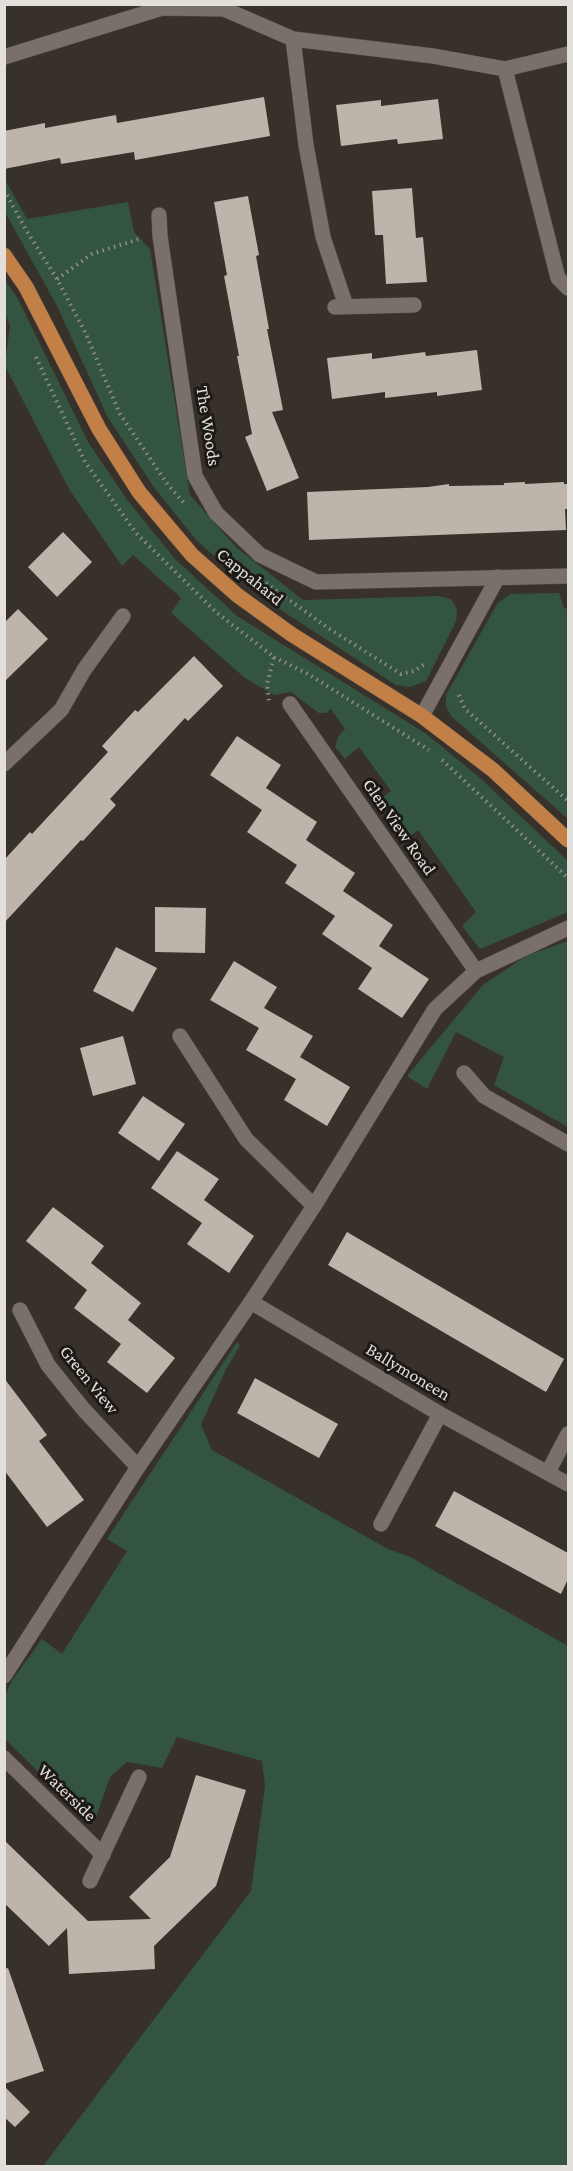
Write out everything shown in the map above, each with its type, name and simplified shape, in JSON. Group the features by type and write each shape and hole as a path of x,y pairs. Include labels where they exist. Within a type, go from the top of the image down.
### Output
{"main road":[{"name":"Cappahard","path":"4,255 26,287 99,429 139,492 192,555 237,595 291,634 422,716 493,770 568,840"}],"street":[{"path":"4,57 162,8 224,9 292,39 434,56 505,69 568,54"},
{"path":"292,39 306,146 323,237 340,306 414,305"},
{"path":"505,69 558,278 568,288"},
{"name":"The Woods","path":"159,215 160,236 195,476 216,513 260,555 316,582 568,576"},
{"path":"422,716 498,577"},
{"path":"4,764 61,710 84,670 123,616"},
{"name":"Glen View Road","path":"290,704 476,971"},
{"path":"4,1676 138,1467 252,1302 435,1009 476,971 568,928"},
{"path":"180,1036 246,1139 314,1206"},
{"path":"464,1073 484,1096 568,1144"},
{"name":"Ballymoneen","path":"252,1302 440,1414 568,1484"},
{"name":"Green View","path":"21,1310 48,1365 84,1410 138,1467"},
{"path":"381,1524 440,1414"},
{"path":"548,1472 568,1434"},
{"name":"Waterside","path":"4,1758 103,1855"},
{"name":"Waterside","path":"90,1881 138,1777"}],"path":[{"path":"57,279 92,254 135,240 160,236"},
{"path":"274,657 308,674 435,754 568,878"}],"green space":[{"path":"4,178 27,219 128,202 134,232 150,249 190,495 236,547 303,600 438,596 451,599 457,609 456,621 426,681 410,687 396,685 264,599 197,541 153,486 107,416 57,306 5,212"},
{"path":"5,280 18,299 88,442 128,501 175,559 237,616 425,733 480,778 568,861 568,912 480,949 462,926 476,912 418,830 410,836 383,797 391,791 359,747 345,759 335,747 338,737 345,729 331,709 326,713 319,713 291,692 274,695 245,678 171,613 181,598 133,555 122,566 69,489 5,366 10,326 5,313"},
{"path":"559,593 564,608 568,609 568,819 451,716 446,706 446,695 497,604 510,594"},
{"path":"568,941 568,1127 494,1085 504,1057 456,1032 427,1089 407,1076 483,985 526,956"},
{"path":"237,1342 240,1346 226,1369 201,1425 212,1450 388,1549 410,1557 568,1646 568,2166 43,2166 251,1891 265,1786 262,1761 177,1737 162,1768 127,1762 110,1777 94,1823 81,1814 6,1740 5,1696 11,1682 42,1639 62,1654 127,1551 107,1539"}],"building":[{"path":"264,97 270,136 135,160 134,152 61,164 60,158 4,169 4,131 45,123 45,128 116,115 117,123"},
{"path":"438,99 443,139 398,144 397,139 341,146 336,105 381,100 381,106"},
{"path":"412,188 416,238 423,237 427,282 386,284 383,235 375,235 372,191"},
{"path":"248,196 259,255 256,256 269,329 267,329 283,410 272,412 299,478 267,491 245,437 252,434 237,356 239,356 224,276 227,275 214,202"},
{"path":"477,350 482,390 437,396 437,392 385,398 385,392 332,399 327,358 372,353 372,359 425,352 426,356"},
{"path":"525,482 525,484 564,482 568,484 568,509 565,509 566,530 309,540 307,492 428,487 449,484 449,486 504,485 504,483"},
{"path":"63,532 92,562 57,597 28,567"},
{"path":"18,609 48,639 4,682 4,623"},
{"path":"194,656 223,686 188,721 185,718 110,799 116,805 4,923 4,860 30,832 32,834 108,752 102,746 135,710 138,712"},
{"path":"237,736 281,765 266,788 317,822 306,840 355,873 343,891 393,925 379,946 429,979 402,1018 358,989 372,968 322,934 335,916 285,883 297,865 247,832 262,810 210,775"},
{"path":"155,907 206,908 205,953 155,952"},
{"path":"116,947 157,968 133,1012 93,991"},
{"path":"234,961 277,987 264,1008 313,1036 300,1057 350,1087 327,1126 284,1100 296,1079 246,1050 259,1028 210,1000"},
{"path":"123,1036 136,1084 93,1096 80,1048"},
{"path":"143,1096 185,1124 159,1161 118,1133"},
{"path":"177,1151 219,1179 204,1200 254,1236 229,1273 187,1244 202,1223 151,1188"},
{"path":"53,1207 104,1246 91,1263 141,1303 128,1320 175,1358 147,1393 107,1362 121,1344 74,1308 87,1290 26,1241"},
{"path":"347,1232 564,1359 546,1392 328,1265"},
{"path":"4,1378 47,1435 39,1441 84,1500 47,1527 4,1470"},
{"path":"255,1378 338,1424 319,1458 237,1413"},
{"path":"454,1491 568,1553 568,1579 561,1594 435,1526"},
{"path":"196,1775 246,1790 216,1886 154,1946 155,1969 69,1974 67,1928 49,1946 4,1903 4,1840 88,1921 151,1919 129,1897 170,1857"},
{"path":"8,1968 44,2071 4,2084 4,1969"},
{"path":"4,2086 30,2112 15,2127 4,2117"}]}
